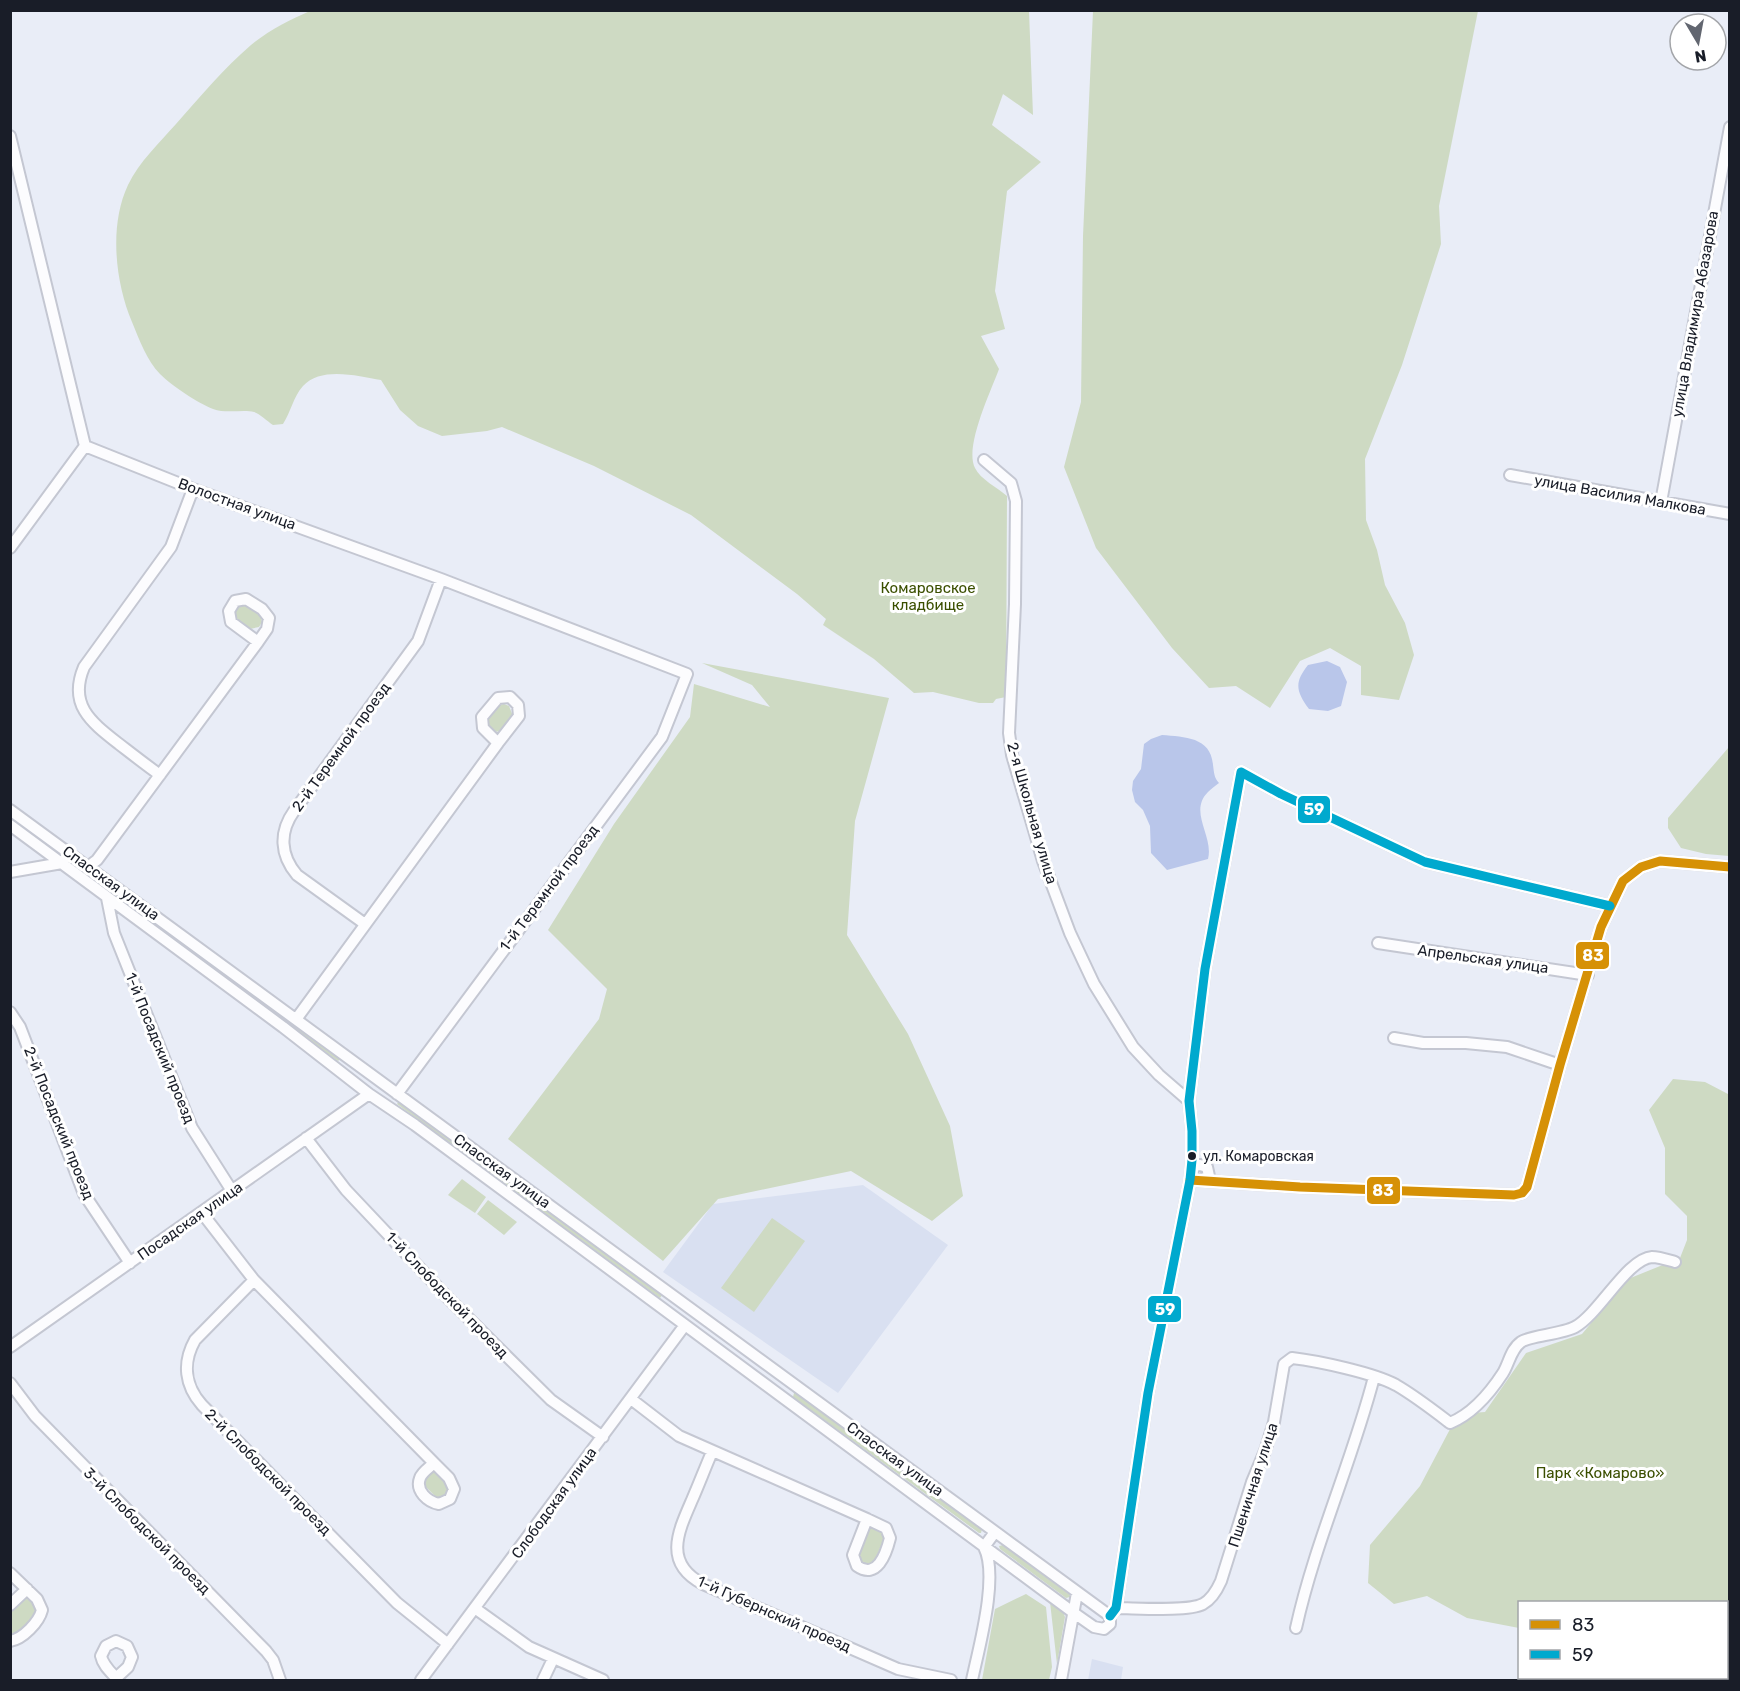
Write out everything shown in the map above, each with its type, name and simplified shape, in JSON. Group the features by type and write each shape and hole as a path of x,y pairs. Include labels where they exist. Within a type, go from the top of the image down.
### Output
{"street":[{"name":"улица Владимира Абазарова","path":"1661,502 1730,127"},
{"path":"10,136 15,177 85,446 10,548"},
{"name":"Волостная улица","path":"85,446 193,489 441,579 687,674"},
{"name":"2-я Школьная улица","path":"984,460 1011,483 1016,501 1010,733 1012,755 1043,861 1070,933 1094,984 1133,1047 1159,1075 1189,1101"},
{"name":"улица Василия Малкова","path":"1510,476 1730,514"},
{"path":"160,775 91,721 82,707 79,683 84,667 171,547 193,489"},
{"name":"2-й Теремной проезд","path":"365,924 297,875 287,861 283,835 285,826 294,811 418,641 441,579"},
{"path":"89,866 97,860 258,642"},
{"name":"1-й Теремной проезд","path":"397,1094 662,736 687,674"},
{"path":"297,1018 498,743"},
{"path":"1113,1612 1148,1393 1194,1179 1189,1101 1205,969 1241,772 1281,794 1425,862 1610,906"},
{"name":"Спасская улица","path":"10,810 297,1018 397,1094 1077,1593 1113,1612 1110,1624 1104,1629 1094,1626 1074,1613 424,1132 369,1094 283,1027 10,825"},
{"path":"10,872 62,863 71,854"},
{"path":"1194,1179 1391,1191 1522,1193 1527,1187 1601,927 1623,881 1641,867 1660,861 1730,867"},
{"name":"1-й Посадский проезд","path":"107,898 114,933 192,1128 232,1191"},
{"name":"Апрельская улица","path":"1378,943 1588,975"},
{"name":"2-й Посадский проезд","path":"10,1012 20,1027 84,1194 130,1263"},
{"path":"1394,1038 1423,1043 1466,1043 1507,1047 1560,1065"},
{"name":"Посадская улица","path":"10,1347 369,1094"},
{"name":"1-й Слободской проезд","path":"306,1138 346,1190 448,1298 551,1400 603,1437"},
{"path":"202,1212 254,1280 434,1463"},
{"name":"Пшеничная улица","path":"1113,1612 1181,1608 1203,1604 1215,1594 1274,1422 1284,1364 1292,1358 1395,1384 1450,1423 1465,1417 1503,1373 1514,1350 1523,1340 1575,1327 1603,1302 1632,1267 1652,1257 1675,1262"},
{"name":"2-й Слободской проезд","path":"254,1280 195,1340 190,1348 186,1365 188,1383 192,1391 202,1405 397,1603 448,1644"},
{"name":"Слободская улица","path":"421,1680 685,1325"},
{"path":"1296,1628 1305,1587 1349,1462 1374,1377"},
{"path":"775,1392 786,1379"},
{"name":"3-й Слободской проезд","path":"10,1383 35,1416 266,1651 273,1660 280,1680"},
{"path":"631,1399 679,1436 712,1452 867,1519 886,1528 890,1538 882,1562 868,1570 857,1566 853,1556 867,1519"},
{"name":"1-й Губернский проезд","path":"712,1452 678,1534 677,1551 683,1568 689,1574 703,1584 898,1669 951,1680"},
{"path":"972,1680 990,1586 989,1557 984,1547 995,1532"},
{"path":"10,1573 41,1604 40,1615 21,1637 10,1641"},
{"path":"10,1605 27,1589"},
{"path":"1061,1680 1077,1593"},
{"path":"476,1609 529,1647 603,1680"},
{"path":"543,1680 553,1659"}],"shaded area":[{"path":"863,1185 948,1245 838,1393 663,1272 713,1204"},
{"path":"1092,1659 1123,1667 1121,1680 1088,1680"}],"green space":[{"name":"Комаровское кладбище","path":"310,11 1029,11 1033,115 1003,94 992,125 1041,162 1007,191 995,291 1005,329 981,336 999,369 980,419 973,447 975,468 981,476 1007,496 1006,697 996,699 993,703 979,703 933,692 914,693 874,659 823,625 826,619 797,594 691,515 594,466 502,427 442,436 418,426 400,410 381,380 340,374 320,376 303,386 283,424 273,425 254,412 213,409 178,389 160,374 147,356 135,329 126,306 118,272 116,235 122,201 128,185 150,153 241,54 272,30"},
{"path":"1093,11 1478,11 1439,206 1441,244 1402,365 1365,459 1366,520 1377,550 1385,585 1405,623 1414,655 1399,700 1361,695 1361,666 1330,648 1300,661 1270,708 1236,686 1209,688 1172,648 1096,548 1064,467 1081,402 1083,236"},
{"path":"246,604 260,614 262,622 259,627 250,629 235,617 236,607"},
{"path":"702,663 889,698 855,821 847,935 908,1034 950,1126 963,1196 932,1221 851,1171 718,1199 663,1261 508,1139 599,1019 607,989 548,930 614,824 690,717 694,684 770,707 752,685"},
{"path":"499,705 509,706 513,716 502,731 494,732 487,725 487,719"},
{"path":"1729,747 1729,856 1706,854 1681,848 1668,828 1668,818"},
{"path":"98,879 342,1057 338,1061 94,883"},
{"name":"Парк «Комарово»","path":"1673,1079 1705,1082 1728,1094 1729,1092 1729,1665 1728,1601 1518,1601 1518,1628 1467,1618 1427,1596 1394,1604 1368,1583 1370,1545 1420,1486 1458,1414 1485,1412 1526,1353 1582,1334 1628,1279 1680,1258 1687,1240 1687,1216 1665,1194 1665,1148 1649,1110"},
{"path":"400,1100 663,1294 660,1298 397,1104"},
{"path":"462,1179 486,1197 475,1213 448,1195"},
{"path":"488,1200 517,1222 504,1235 477,1214"},
{"path":"772,1218 805,1241 754,1312 721,1288"},
{"path":"796,1392 982,1529 981,1533 793,1397"},
{"path":"433,1472 438,1473 449,1483 448,1497 438,1499 426,1487 424,1479"},
{"path":"877,1525 885,1536 873,1565 862,1566 858,1556 867,1529"},
{"path":"1003,1545 1070,1597 1066,1598 1000,1549 999,1546"},
{"path":"1026,1594 1046,1607 1052,1667 1049,1680 982,1680 995,1609"},
{"path":"22,1600 33,1601 37,1610 26,1625 11,1636 11,1612"},
{"path":"1050,1602 1063,1612 1065,1617 1057,1664"},
{"path":"1724,1679 1728,1680 1592,1680"}],"water":[{"path":"1327,661 1340,667 1347,682 1341,706 1328,711 1309,709 1299,692 1300,677 1308,665"},
{"path":"1162,735 1188,738 1202,744 1211,756 1214,775 1219,783 1208,792 1200,808 1208,842 1208,859 1167,870 1151,853 1150,826 1143,810 1135,802 1132,790 1133,781 1141,769 1144,744"}],"transit line":[{"name":"59","path":"1110,1616 1116,1608 1148,1393 1190,1180 1192,1131 1189,1101 1205,969 1241,772 1281,794 1425,862 1610,906"},
{"name":"83","path":"1190,1180 1300,1187 1514,1195 1522,1193 1527,1187 1601,927 1623,881 1641,867 1660,861 1730,867"}],"place":[{"name":"ул. Комаровская","path":"1192,1156"}]}
